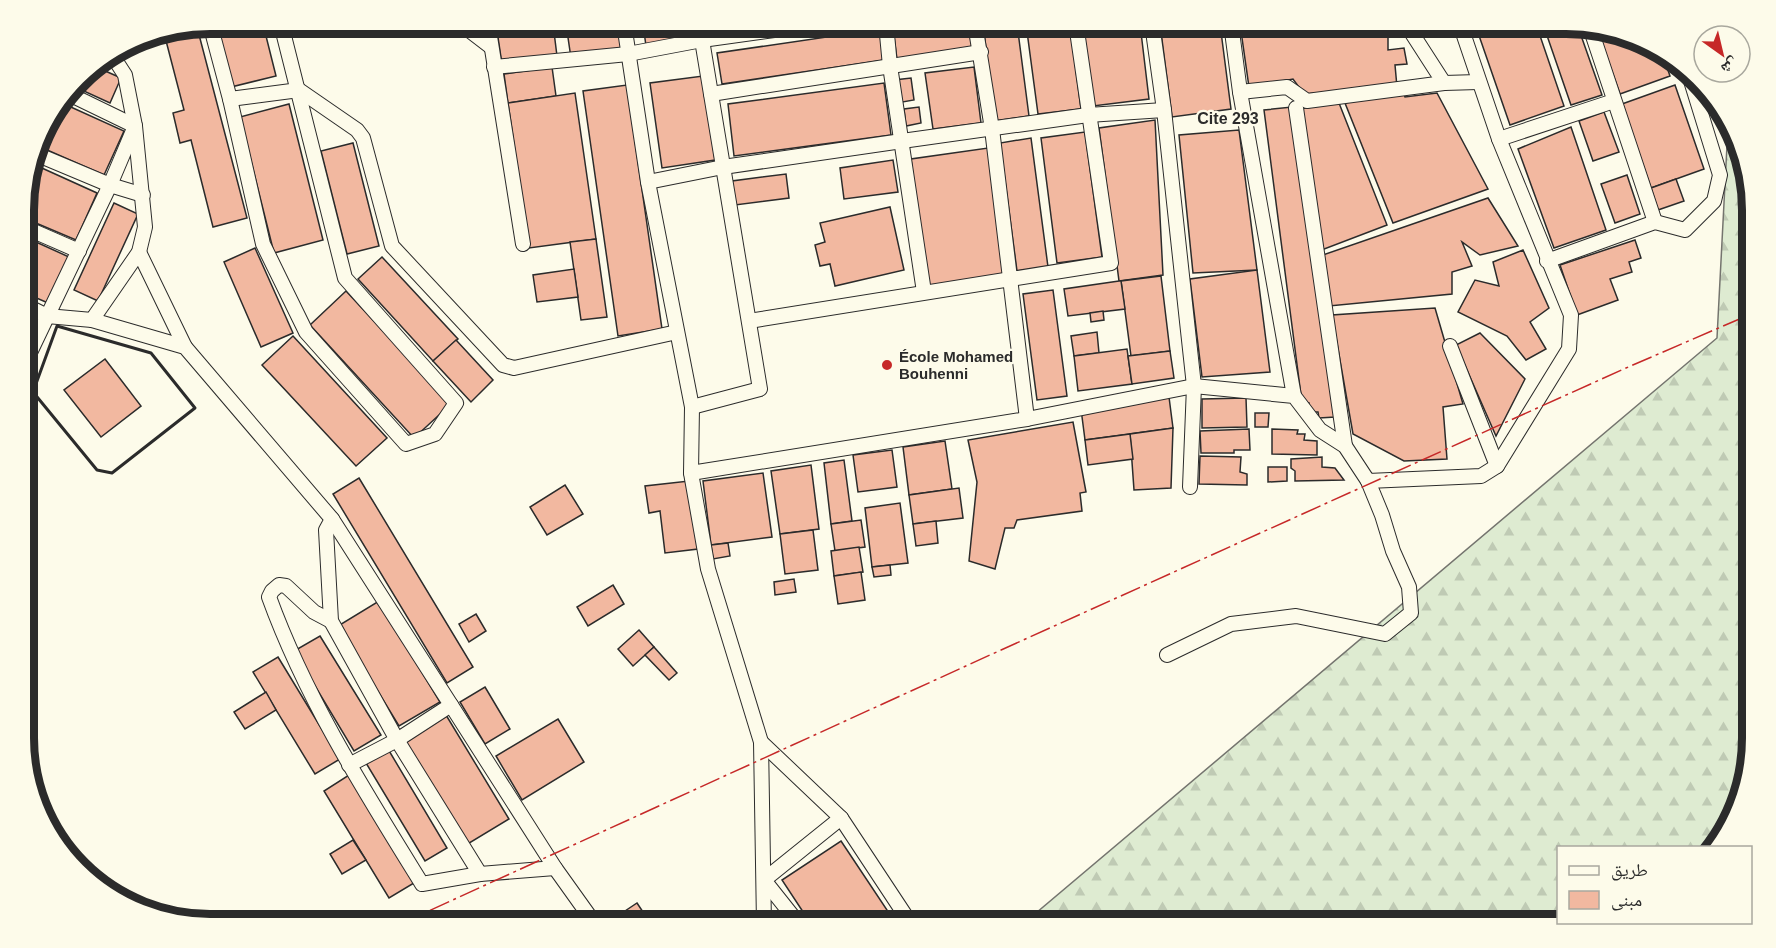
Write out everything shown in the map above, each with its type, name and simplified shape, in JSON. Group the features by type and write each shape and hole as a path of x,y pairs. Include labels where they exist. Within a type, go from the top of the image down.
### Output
{"street":[{"path":"213,34 263,244 306,332 405,444 435,434 456,403 345,278 284,34"},
{"path":"474,34 491,47"},
{"path":"489,34 523,244"},
{"path":"625,34 648,182 692,407 691,473 708,569 760,742 764,914"},
{"path":"494,67 628,54 746,34"},
{"path":"886,34 924,292"},
{"path":"977,34 992,129 1028,419"},
{"path":"749,321 1111,263 1077,34"},
{"path":"1153,34 1164,110 1194,386 1190,488"},
{"path":"1232,34 1240,92 1294,396 1320,430 1346,446"},
{"path":"1412,34 1444,83"},
{"path":"1368,481 1481,476 1497,466 1569,349 1571,315 1499,139 1463,34"},
{"path":"1593,37 1655,222"},
{"path":"692,407 760,389 702,40"},
{"path":"711,94 981,52"},
{"path":"92,320 139,252 145,226 135,126 125,75 116,62"},
{"path":"1240,92 1287,87 1307,101 1444,83 1478,82"},
{"path":"230,99 299,90 357,130 363,138 392,246 503,365 514,368 677,332"},
{"path":"1547,261 1655,222 1685,230 1714,201 1720,175 1694,90"},
{"path":"76,97 135,126"},
{"path":"1499,139 1614,101"},
{"path":"1167,655 1230,624 1296,616 1385,634 1412,614 1409,586 1393,551 1382,515 1368,481 1346,446 1296,108"},
{"path":"648,182 723,167 1088,115 1164,110"},
{"path":"35,342 111,185 135,126"},
{"path":"43,157 111,185 143,195"},
{"path":"35,232 79,251"},
{"path":"139,252 185,347 332,519 555,868 588,914"},
{"path":"35,310 47,316 92,320 185,347"},
{"path":"1450,346 1497,466"},
{"path":"691,473 1028,419 1194,386 1294,396"},
{"path":"332,519 326,530 331,621 397,740 480,874"},
{"path":"331,621 314,612 285,586 279,585 269,597 283,636 349,765 422,884 480,874 555,868"},
{"path":"349,765 397,740 451,705"},
{"path":"760,742 841,818 898,913"},
{"path":"764,880 841,818"},
{"path":"764,880 791,914"}],"green space":[{"path":"1727,141 1736,165 1742,210 1742,738 1736,783 1723,815 1704,846 1557,846 1557,913 1036,913 1717,338"}],"building":[{"path":"218,34 266,34 276,76 231,87"},
{"path":"498,34 554,34 557,56 502,64"},
{"path":"567,34 620,34 622,50 571,58"},
{"path":"644,34 728,34 646,46"},
{"path":"847,34 882,34 885,60 722,84 717,53"},
{"path":"894,34 972,34 974,47 897,59"},
{"path":"984,34 1018,34 1029,116 995,121"},
{"path":"1027,34 1071,34 1081,109 1038,114"},
{"path":"1083,34 1141,34 1149,99 1093,106"},
{"path":"1161,34 1221,34 1231,109 1172,117"},
{"path":"1241,34 1388,34 1388,50 1404,48 1407,64 1395,65 1397,87 1304,94 1293,79 1249,87"},
{"path":"1478,34 1539,34 1564,106 1510,125"},
{"path":"1546,34 1581,35 1602,95 1571,105"},
{"path":"199,35 247,218 213,227 191,140 180,143 173,113 184,110 166,40"},
{"path":"1600,38 1643,53 1667,67 1670,76 1620,94"},
{"path":"552,67 556,96 508,103 504,74"},
{"path":"974,67 981,123 933,129 925,73"},
{"path":"104,70 121,78 110,103 82,90"},
{"path":"703,76 715,160 662,168 650,83"},
{"path":"911,78 914,100 897,103 894,80"},
{"path":"884,83 891,135 734,156 728,104"},
{"path":"627,85 662,329 618,336 583,91"},
{"path":"1675,85 1704,169 1651,188 1622,104"},
{"path":"1403,91 1405,97 1437,93 1488,189 1393,223 1345,103"},
{"path":"575,93 596,239 529,248 508,103"},
{"path":"1339,103 1387,225 1319,251 1299,109"},
{"path":"289,104 323,240 274,253 240,117"},
{"path":"69,106 124,131 104,175 46,149 58,122"},
{"path":"919,107 921,123 906,126 904,109"},
{"path":"1292,107 1335,417 1319,418 1318,412 1310,412 1309,403 1302,403 1264,110"},
{"path":"1604,112 1619,152 1593,161 1579,121"},
{"path":"1155,120 1163,275 1119,281 1099,128"},
{"path":"1571,127 1606,230 1554,248 1518,149"},
{"path":"1239,130 1257,270 1193,273 1179,135"},
{"path":"1085,132 1102,257 1057,263 1041,138"},
{"path":"1031,138 1048,267 1017,271 1000,143"},
{"path":"353,143 379,246 347,254 321,151"},
{"path":"988,148 1005,277 927,288 911,159"},
{"path":"893,160 898,192 844,199 840,168"},
{"path":"40,167 97,193 76,240 35,223 35,199"},
{"path":"786,174 789,198 735,205 732,181"},
{"path":"1627,175 1640,214 1615,223 1601,184"},
{"path":"1676,179 1684,201 1658,210 1651,188"},
{"path":"1488,198 1518,246 1480,255 1462,242 1472,266 1452,272 1452,294 1329,306 1320,256"},
{"path":"114,203 138,214 98,301 74,290"},
{"path":"890,207 904,270 835,286 830,264 820,266 815,245 825,242 820,223"},
{"path":"596,239 607,317 581,320 570,242"},
{"path":"1635,240 1641,258 1629,262 1632,272 1610,279 1618,300 1577,315 1560,265"},
{"path":"35,242 69,257 48,303 35,297"},
{"path":"255,248 293,333 261,347 224,262"},
{"path":"1523,250 1549,308 1530,322 1546,349 1526,360 1507,336 1458,312 1475,280 1499,286 1493,262"},
{"path":"382,257 458,339 433,361 358,279"},
{"path":"574,269 578,297 537,302 533,275"},
{"path":"1257,270 1270,372 1202,377 1190,279"},
{"path":"1161,276 1170,351 1131,356 1121,281"},
{"path":"1121,281 1125,309 1068,316 1064,289"},
{"path":"1053,290 1067,396 1037,400 1023,294"},
{"path":"346,291 451,404 414,438 310,325"},
{"path":"1435,308 1463,404 1443,407 1447,459 1404,461 1353,434 1332,315"},
{"path":"1103,311 1104,320 1091,322 1090,313"},
{"path":"35,320 40,322 35,334"},
{"path":"1097,332 1099,353 1074,356 1071,336"},
{"path":"1480,333 1525,379 1496,436 1456,345"},
{"path":"293,336 387,438 356,466 262,365"},
{"path":"456,340 493,380 471,402 433,361"},
{"path":"1127,349 1132,384 1078,391 1074,356"},
{"path":"1170,351 1174,378 1132,384 1128,356"},
{"path":"105,359 141,406 101,437 64,390"},
{"path":"1169,397 1173,428 1085,440 1081,409"},
{"path":"1246,398 1247,427 1202,428 1202,399"},
{"path":"1255,413 1269,413 1268,427 1255,427"},
{"path":"1073,422 1086,492 1080,493 1082,511 1017,520 1014,528 1005,528 995,569 969,561 977,482 968,440"},
{"path":"1173,428 1171,488 1134,490 1130,434"},
{"path":"1249,429 1250,450 1234,450 1234,453 1201,453 1200,431"},
{"path":"1272,429 1298,430 1297,434 1305,434 1304,440 1317,441 1317,455 1272,454"},
{"path":"1130,434 1133,459 1088,465 1085,440"},
{"path":"945,441 952,489 909,495 903,447"},
{"path":"892,450 897,487 858,492 853,455"},
{"path":"1200,456 1241,457 1240,472 1247,474 1247,485 1199,484"},
{"path":"1322,457 1322,467 1335,468 1344,480 1295,481 1291,459"},
{"path":"844,460 852,521 831,524 824,463"},
{"path":"811,465 819,529 780,534 771,471"},
{"path":"1268,467 1287,467 1287,481 1268,482"},
{"path":"763,473 772,537 711,545 703,481"},
{"path":"359,478 473,667 447,683 333,494"},
{"path":"689,481 698,549 665,553 660,511 649,513 645,486"},
{"path":"565,485 583,514 547,535 530,507"},
{"path":"959,488 963,518 913,524 909,495"},
{"path":"900,503 908,563 872,567 865,508"},
{"path":"861,520 865,547 835,551 831,524"},
{"path":"936,521 938,543 916,546 913,524"},
{"path":"813,530 818,570 785,574 780,534"},
{"path":"728,543 730,556 713,559 711,545"},
{"path":"859,547 863,572 834,576 831,551"},
{"path":"890,565 891,575 874,577 872,567"},
{"path":"861,572 865,600 838,604 834,576"},
{"path":"794,579 796,592 775,595 774,582"},
{"path":"613,585 624,604 588,626 577,607"},
{"path":"379,601 440,702 399,726 338,626"},
{"path":"476,614 486,631 469,642 459,624"},
{"path":"639,630 654,647 633,666 618,649"},
{"path":"320,636 381,735 354,751 294,651"},
{"path":"654,647 677,673 669,680 645,655"},
{"path":"278,657 340,759 315,774 253,672"},
{"path":"485,687 510,729 485,744 460,702"},
{"path":"266,692 276,710 245,729 234,712"},
{"path":"446,715 509,819 466,845 403,741"},
{"path":"558,719 584,762 522,800 496,756"},
{"path":"388,749 447,848 425,861 366,763"},
{"path":"349,775 414,883 389,898 324,791"},
{"path":"353,840 366,860 342,874 330,854"},
{"path":"841,841 889,914 804,914 782,880"},
{"path":"637,903 644,914 621,914"}],"wall":[{"path":"35,394 97,470 112,473 195,408 151,353 57,326"},
{"path":"35,387 57,326"}],"power":[{"path":"422,914 990,655 1742,318"}],"place":[{"name":"École Mohamed Bouhenni","path":"887,365"}],"district":[{"name":"Cite 293","path":"1228,118"}]}
